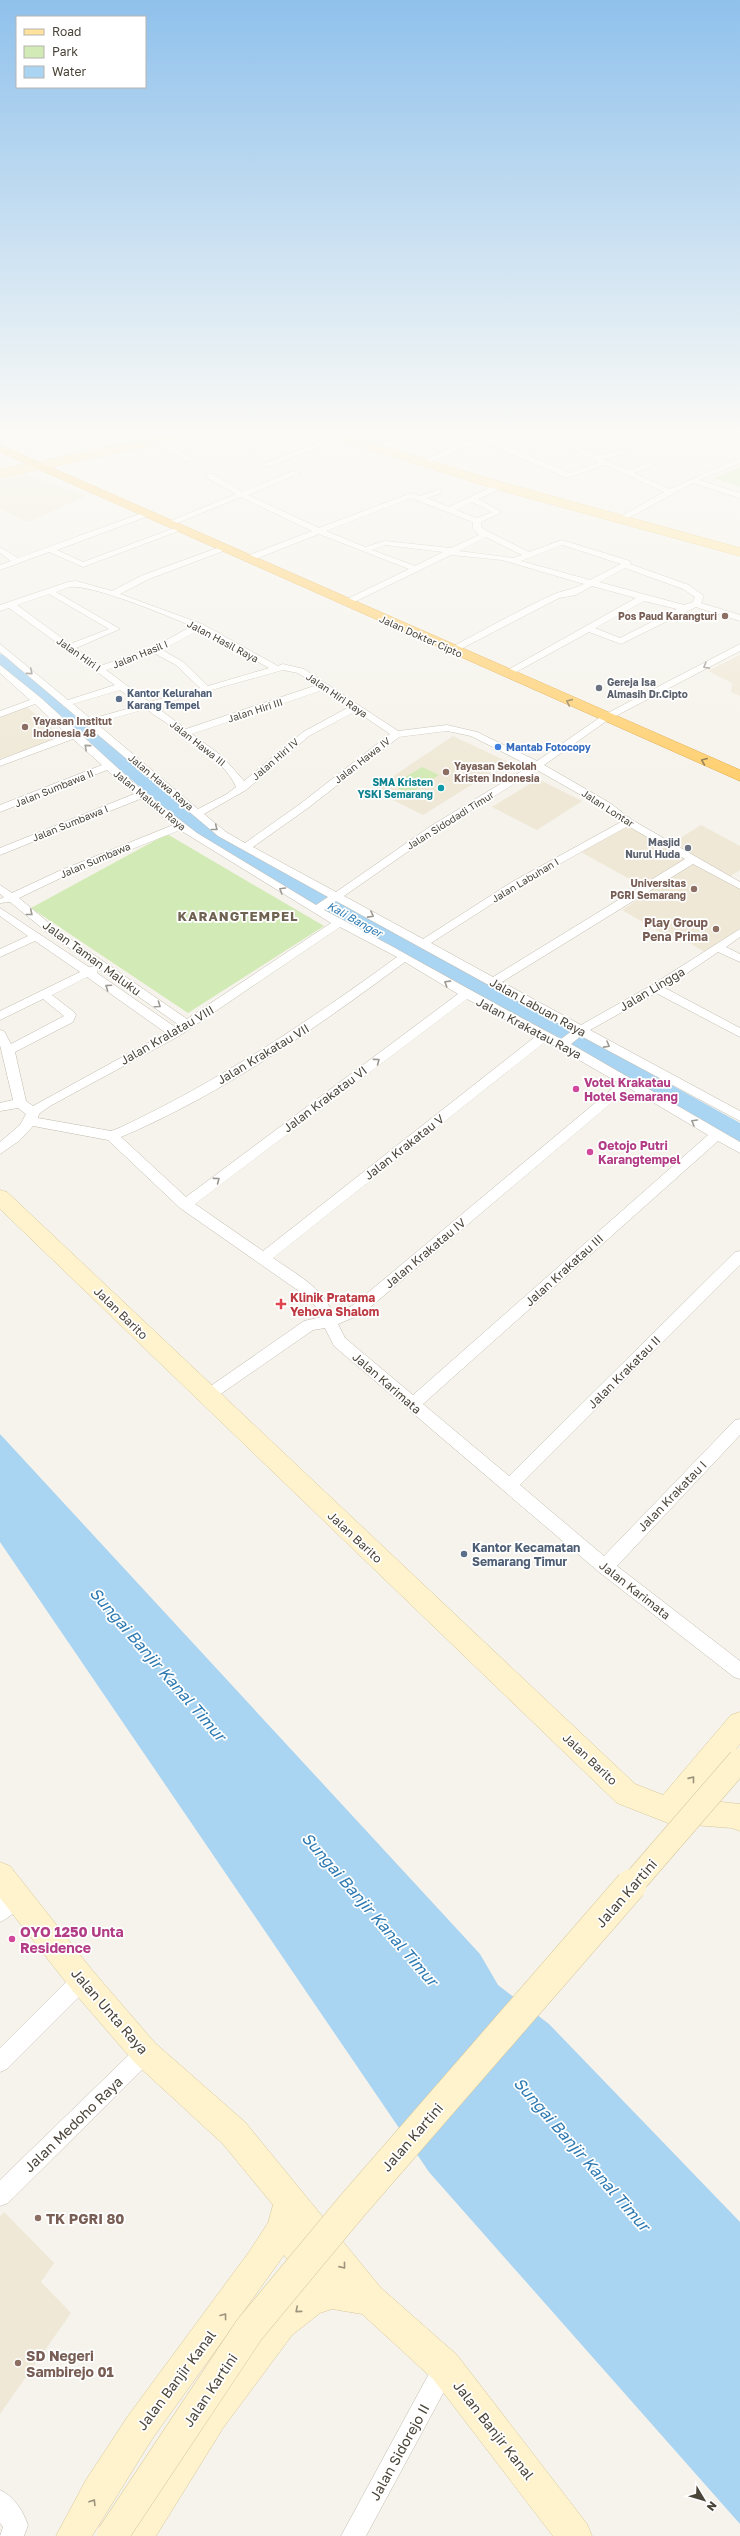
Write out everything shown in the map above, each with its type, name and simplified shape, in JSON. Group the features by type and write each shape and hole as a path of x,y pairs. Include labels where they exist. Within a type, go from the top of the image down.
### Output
{"highway":[{"name":"Jalan Dokter Cipto","path":"223,548 605,718 740,776"}],"main road":[{"path":"723,547 740,552"}],"street":[{"path":"0,568 58,547"},
{"path":"51,550 82,565 130,547"},
{"path":"247,559 276,547"},
{"path":"360,547 416,569"},
{"path":"366,549 371,547"},
{"path":"416,547 513,561 643,598 685,608"},
{"path":"346,603 460,547"},
{"path":"513,547 529,555"},
{"path":"513,561 548,547"},
{"path":"578,547 627,564 624,565"},
{"path":"113,594 146,577 223,548"},
{"path":"0,549 18,562"},
{"path":"0,608 68,585 83,571 80,567 82,565"},
{"path":"453,650 557,596 570,594 624,565 686,587 700,596 696,604"},
{"name":"Jalan Hasil Raya","path":"68,585 79,585 113,594 199,626 275,668"},
{"path":"49,591 115,628 112,632 69,648"},
{"path":"507,674 586,628 643,598"},
{"name":"Jalan Hiri I","path":"10,604 147,704"},
{"path":"586,628 621,641 685,608 696,604 740,618"},
{"name":"Jalan Hasil I","path":"101,670 155,650 199,626"},
{"name":"Jalan Hawa Raya","path":"0,647 67,703 77,714 90,722 222,834 335,897"},
{"name":"Jalan Sidodadi Timur","path":"317,909 435,828 538,766 605,718 740,647"},
{"path":"155,650 179,663 205,688"},
{"name":"Jalan Maluku Raya","path":"0,668 4,677 38,700 60,719 73,735 141,795 180,826 317,909"},
{"name":"Jalan Hiri Raya","path":"90,722 147,704 275,668 295,669 324,686 396,734"},
{"path":"67,703 122,686"},
{"name":"Jalan Hiri III","path":"185,733 324,686"},
{"path":"0,714 38,700"},
{"name":"Jalan Hawa III","path":"147,704 219,758 237,777 242,788"},
{"name":"Jalan Hiri IV","path":"197,813 231,796 242,788 292,743 321,725 355,708"},
{"path":"60,719 77,714"},
{"name":"Jalan Hawa IV","path":"246,847 304,806 396,734 431,728 460,730 492,742 538,766"},
{"path":"0,763 73,735"},
{"name":"Jalan Sumbawa II","path":"0,809 109,766"},
{"name":"Jalan Lontar","path":"538,766 606,804 628,822 740,886"},
{"name":"Jalan Sumbawa I","path":"0,852 141,795"},
{"name":"Jalan Labuhan I","path":"424,943 516,884 628,822"},
{"name":"Jalan Sumbawa","path":"0,902 63,874 180,826"},
{"path":"494,982 693,859"},
{"name":"Jalan Taman Maluku","path":"0,888 52,931 187,1025"},
{"name":"Jalan Labuan Raya","path":"335,897 424,943 579,1031 740,1118"},
{"name":"Jalan Krakatau Raya","path":"317,909 405,957 466,994 545,1035 564,1043 628,1083 740,1148"},
{"name":"Jalan Taman Maluku","path":"0,912 34,937 175,1033"},
{"name":"Jalan Kralatau VIII","path":"0,1150 46,1103 175,1033 340,922"},
{"name":"Jalan Lingga","path":"564,1043 579,1031 656,988 740,932"},
{"path":"0,953 34,937"},
{"path":"718,947 740,958"},
{"name":"Jalan Krakatau VII","path":"112,1136 137,1126 262,1056 315,1022 405,957"},
{"path":"0,1016 101,966"},
{"path":"656,988 740,1032"},
{"path":"9,1050 69,1019 70,1015 68,1011 44,994"},
{"name":"Jalan Krakatau VI","path":"185,1204 466,994"},
{"path":"0,1034 9,1050 20,1103 32,1116 112,1136"},
{"name":"Jalan Krakatau V","path":"262,1259 545,1035"},
{"name":"Jalan Krakatau IV","path":"207,1396 309,1325 330,1321 357,1310 628,1083"},
{"path":"0,1107 20,1103"},
{"name":"Jalan Krakatau III","path":"412,1405 716,1135"},
{"name":"Jalan Karimata","path":"112,1136 185,1204 311,1292 322,1304 339,1342 508,1487 605,1567 740,1671"},
{"name":"Jalan Barito","path":"0,1197 626,1794 668,1810 738,1814"},
{"name":"Jalan Krakatau II","path":"508,1487 740,1256"},
{"name":"Jalan Krakatau I","path":"605,1567 740,1425"},
{"path":"668,1810 740,1724"},
{"name":"Jalan Kartini","path":"112,2536 249,2330 352,2206 740,1760"},
{"name":"Jalan Unta Raya","path":"5,1895 82,1980 145,2053 234,2133"},
{"path":"0,2062 82,1980"},
{"name":"Jalan Medoho Raya","path":"0,2195 145,2053"},
{"name":"Jalan Banjir Kanal","path":"234,2133 284,2192 370,2299 445,2367 575,2536"},
{"path":"284,2192 283,2227 332,2293"},
{"name":"Jalan Banjir Kanal","path":"73,2536 133,2437 185,2365 241,2294 283,2227"},
{"path":"136,2536 211,2416 282,2324 311,2299 332,2293 370,2299"},
{"name":"Jalan Sidorejo II","path":"353,2536 445,2367"},
{"path":"0,2502 16,2525 12,2536"}],"shaded area":[{"path":"740,655 740,696 731,692 732,683 708,671"},
{"name":"Yayasan Institut Indonesia 48","path":"27,707 62,737 0,759 0,717"},
{"name":"Yayasan Sekolah Kristen Indonesia","path":"453,736 508,762 423,815 373,790"},
{"path":"538,779 582,801 537,830 492,807"},
{"name":"Universitas PGRI Semarang","path":"625,825 666,847 701,825 740,846 740,870 726,879 740,888 740,928 705,952 682,939 677,942 622,910 651,891 581,852"},
{"name":"SD Negeri Sambirejo 01","path":"4,2212 54,2263 41,2282 71,2313 0,2414 0,2217"}],"green space":[{"path":"422,767 439,775 409,794 392,785"},
{"path":"167,834 324,926 188,1013 31,908"}],"water":[{"name":"Sungai Banjir Kanal Timur","path":"0,1434 480,1954 498,1985 549,2024 740,2222 740,2524 429,2172 0,1542"}],"waterway":[{"name":"Kali Banger","path":"0,659 213,839 740,1134"}],"place":[{"name":"Pos Paud Karangturi","path":"725,616"},
{"name":"Gereja Isa Almasih Dr.Cipto","path":"599,688"},
{"name":"Kantor Kelurahan Karang Tempel","path":"119,699"},
{"name":"Yayasan Institut Indonesia 48","path":"25,727"},
{"name":"Mantab Fotocopy","path":"498,747"},
{"name":"Yayasan Sekolah Kristen Indonesia","path":"446,772"},
{"name":"SMA Kristen YSKI Semarang","path":"441,788"},
{"name":"Masjid Nurul Huda","path":"688,848"},
{"name":"Universitas PGRI Semarang","path":"694,889"},
{"name":"Play Group Pena Prima","path":"716,929"},
{"name":"Votel Krakatau Hotel Semarang","path":"576,1089"},
{"name":"Oetojo Putri Karangtempel","path":"590,1152"},
{"name":"Klinik Pratama Yehova Shalom","path":"281,1304"},
{"name":"Kantor Kecamatan Semarang Timur","path":"464,1554"},
{"name":"OYO 1250 Unta Residence","path":"12,1939"},
{"name":"TK PGRI 80","path":"38,2218"},
{"name":"SD Negeri Sambirejo 01","path":"18,2363"}],"district":[{"name":"KARANGTEMPEL","path":"238,916"}]}
